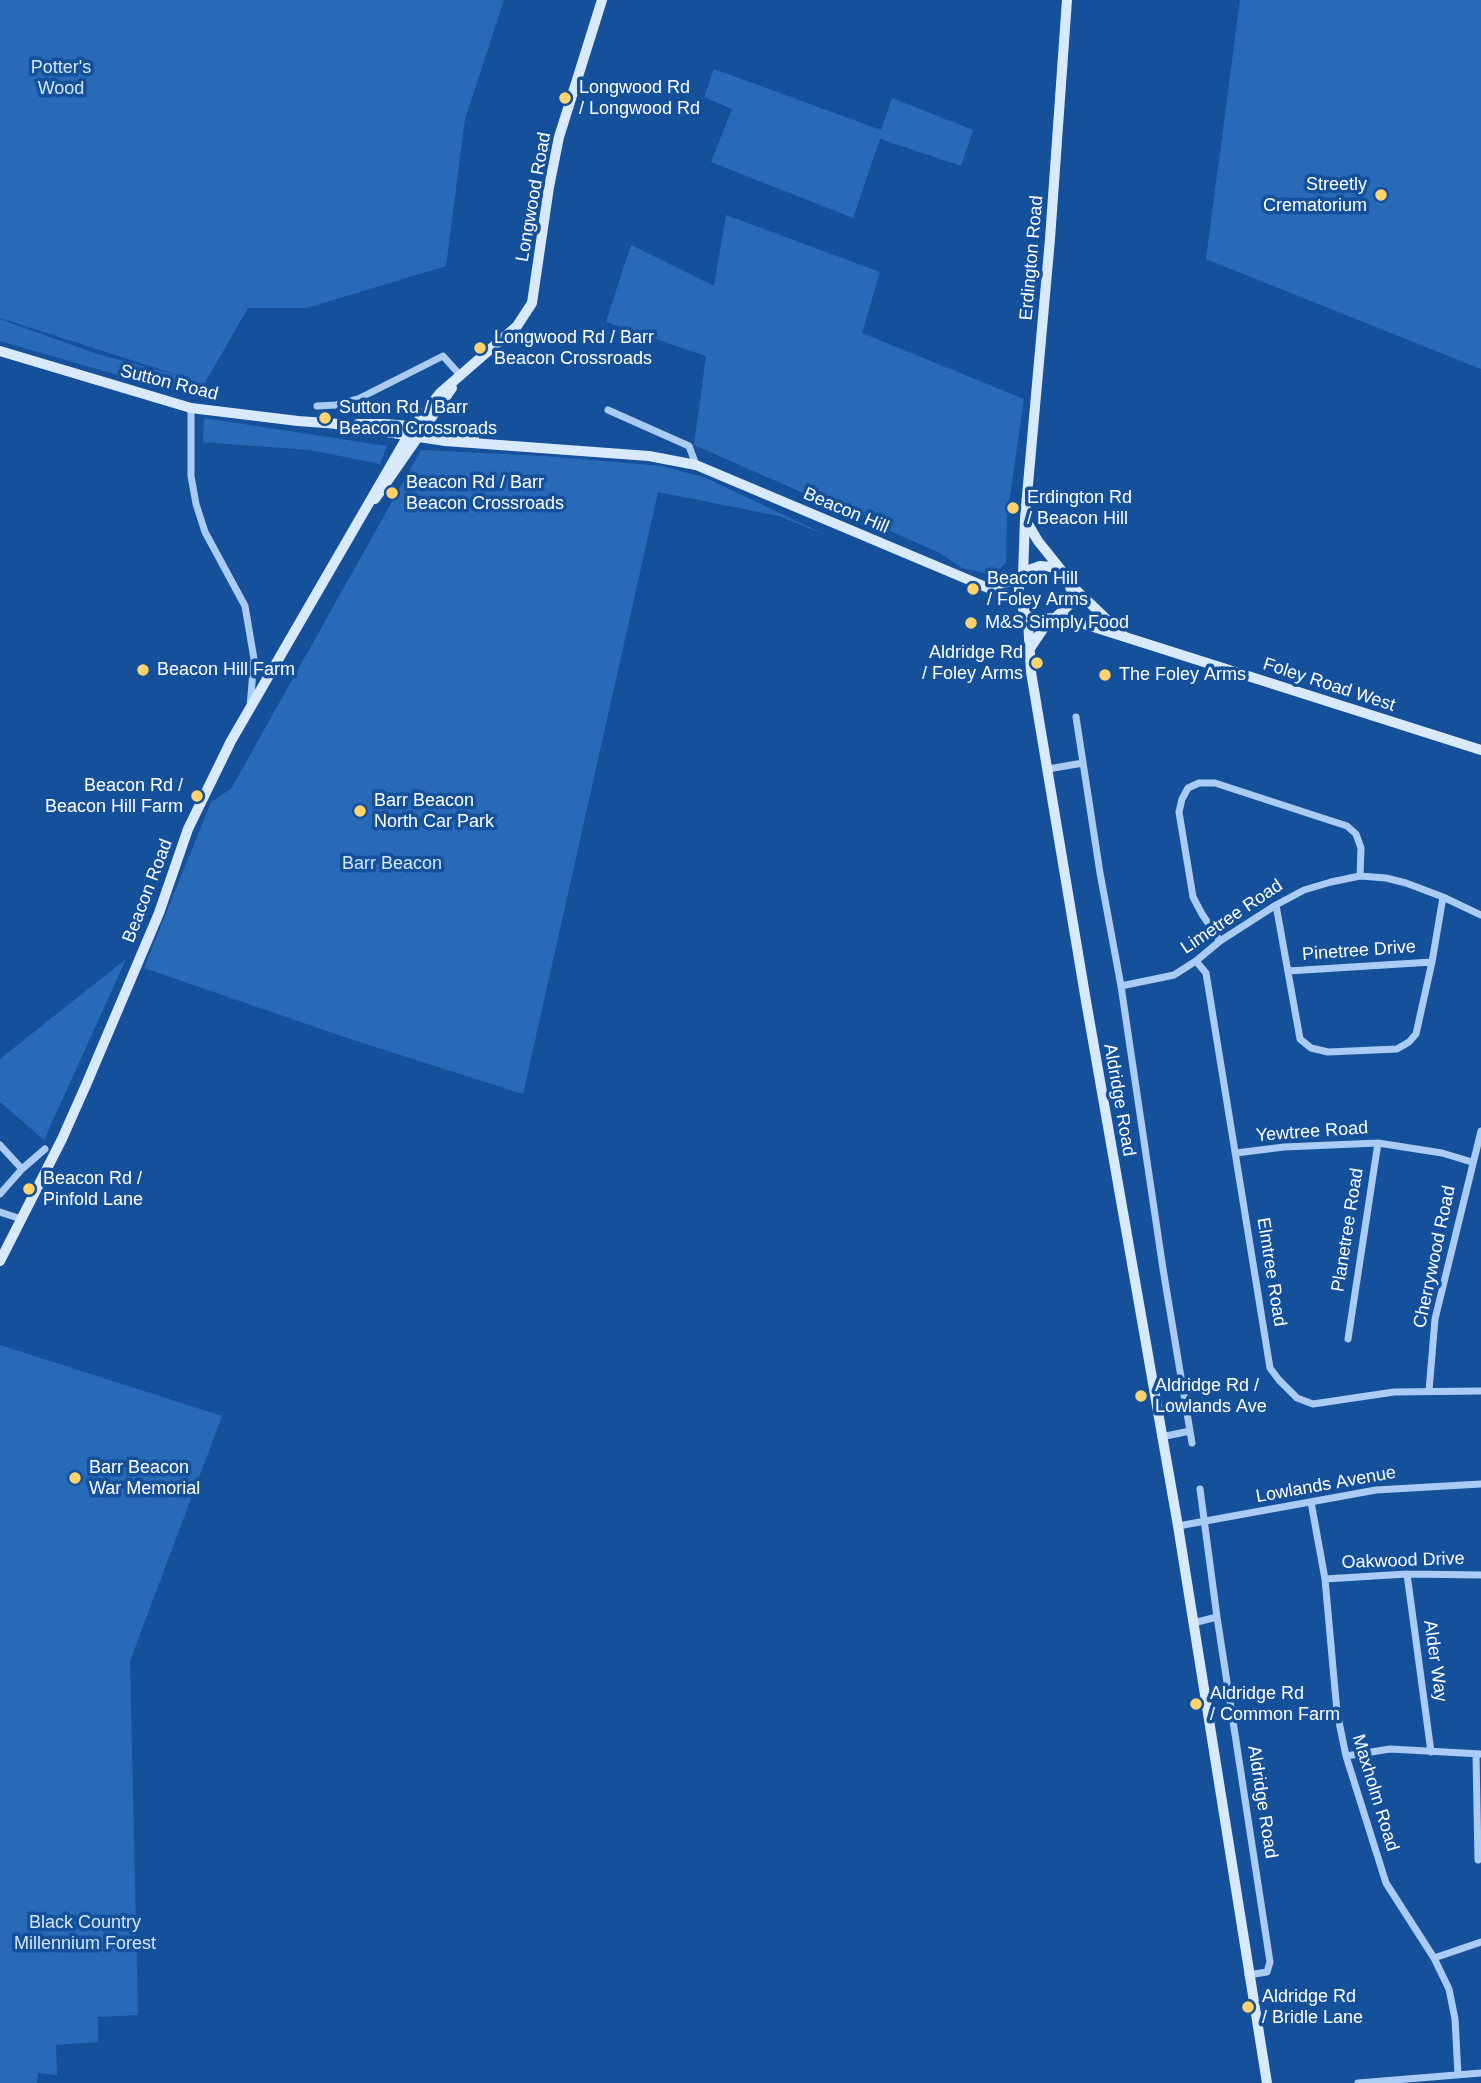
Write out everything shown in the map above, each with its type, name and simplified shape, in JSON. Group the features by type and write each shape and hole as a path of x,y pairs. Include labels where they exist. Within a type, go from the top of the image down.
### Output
{"main road":[{"name":"Longwood Road","path":"413,433 440,393 517,326 532,303 559,136 602,0"},
{"name":"Erdington Road","path":"1021,578 1067,0"},
{"name":"Sutton Road","path":"0,351 191,408 413,433"},
{"name":"Longwood Road","path":"413,433 425,428 460,375"},
{"name":"Beacon Hill","path":"425,428 502,444"},
{"name":"Beacon Hill","path":"413,433 502,444 649,456 696,465 1021,605"},
{"name":"Beacon Road","path":"0,1261 62,1139 86,1085 159,914 188,829 203,795 250,708 368,507 379,482 413,433"},
{"path":"1025,518 1038,541 1070,584 1071,597 1068,606 1054,618 1031,647"},
{"path":"984,587 999,586 1021,578 1029,570 1040,566 1051,566 1060,571"},
{"path":"1021,578 1021,605 1031,617 1054,618"},
{"name":"Foley Road West","path":"1070,584 1127,639"},
{"name":"Aldridge Road","path":"1021,605 1028,621 1031,672 1178,1526 1267,2083"},
{"name":"Foley Road West","path":"1054,618 1481,750"}],"street":[{"path":"317,406 336,405 358,399 443,356 460,375"},
{"path":"191,408 191,476 196,504 205,532 245,606 254,659 250,708"},
{"name":"Beacon Hill","path":"608,410 689,446 696,465"},
{"name":"Aldridge Road","path":"1076,717 1192,1443"},
{"path":"1048,769 1083,764"},
{"path":"1220,940 1194,897 1179,812 1188,788 1199,783 1216,783 1347,826 1356,834 1360,848 1360,876"},
{"name":"Limetree Road","path":"1121,986 1174,975 1196,961 1220,940 1304,890 1360,876 1406,883 1481,915"},
{"path":"1276,905 1300,1039 1311,1048 1328,1052 1397,1049 1416,1034 1443,897"},
{"name":"Elmtree Road","path":"1196,961 1206,973 1270,1368 1297,1398 1313,1404 1394,1392 1481,1391"},
{"name":"Pinetree Drive","path":"1289,971 1432,962"},
{"name":"Cherrywood Road","path":"1429,1391 1435,1319 1481,1131"},
{"name":"Yewtree Road","path":"1236,1153 1283,1147 1378,1143 1442,1153 1472,1162"},
{"name":"Planetree Road","path":"1348,1339 1346,1322 1378,1143"},
{"path":"0,1145 22,1169"},
{"path":"0,1194 22,1169 45,1149"},
{"path":"0,1212 21,1219"},
{"path":"1161,1437 1190,1431"},
{"name":"Lowlands Avenue","path":"1178,1526 1376,1490 1481,1485"},
{"name":"Aldridge Road","path":"1200,1489 1269,1962 1267,1972 1248,1975"},
{"name":"Maxholm Road","path":"1311,1503 1325,1580 1337,1712 1346,1756 1386,1883 1434,1958 1449,1989 1455,2019 1458,2075"},
{"name":"Oakwood Drive","path":"1325,1580 1407,1574 1481,1575"},
{"name":"Alder Way","path":"1407,1574 1431,1752"},
{"path":"1193,1623 1217,1617"},
{"path":"1346,1756 1390,1749 1478,1754 1478,1860"},
{"path":"1434,1958 1481,1942"},
{"path":"1361,2083 1481,2073"}],"green space":[{"name":"Potter's Wood","path":"0,0 504,0 465,119 446,266 307,308 248,308 198,395 169,390 0,341 0,319 97,354 181,376 0,318"},
{"path":"1240,0 1481,0 1481,369 1206,259"},
{"path":"714,69 881,130 892,98 973,130 961,166 880,139 853,218 711,162 732,109 704,97"},
{"path":"726,215 880,272 862,333 1024,399 1007,517 1006,563 993,575 962,568 940,553 694,445 706,356 606,322 631,245 714,286"},
{"path":"204,418 387,446 380,464 310,450 203,442"},
{"name":"Barr Beacon","path":"421,450 544,456 662,466 706,478 826,535 779,516 658,492 523,1094 350,1039 144,968 211,802 231,789"},
{"path":"126,959 44,1140 0,1102 0,1059"},
{"name":"Black Country Millennium Forest","path":"0,1345 222,1416 130,1661 138,2015 98,2017 98,2042 56,2045 57,2075 38,2073 37,2083 0,2083"}],"place":[{"name":"Longwood Rd / Longwood Rd","path":"565,98"},
{"name":"Streetly Crematorium","path":"1381,195"},
{"name":"Longwood Rd / Barr Beacon Crossroads","path":"480,348"},
{"name":"Sutton Rd / Barr Beacon Crossroads","path":"325,418"},
{"name":"Beacon Rd / Barr Beacon Crossroads","path":"392,493"},
{"name":"Erdington Rd / Beacon Hill","path":"1013,508"},
{"name":"Beacon Hill / Foley Arms","path":"973,589"},
{"name":"M&S Simply Food","path":"971,623"},
{"name":"Aldridge Rd / Foley Arms","path":"1037,663"},
{"name":"Beacon Hill Farm","path":"143,670"},
{"name":"The Foley Arms","path":"1105,675"},
{"name":"Beacon Rd / Beacon Hill Farm","path":"197,796"},
{"name":"Barr Beacon North Car Park","path":"360,811"},
{"name":"Beacon Rd / Pinfold Lane","path":"29,1189"},
{"name":"Aldridge Rd / Lowlands Ave","path":"1141,1396"},
{"name":"Barr Beacon War Memorial","path":"75,1478"},
{"name":"Aldridge Rd / Common Farm","path":"1196,1704"},
{"name":"Aldridge Rd / Bridle Lane","path":"1248,2007"}]}
